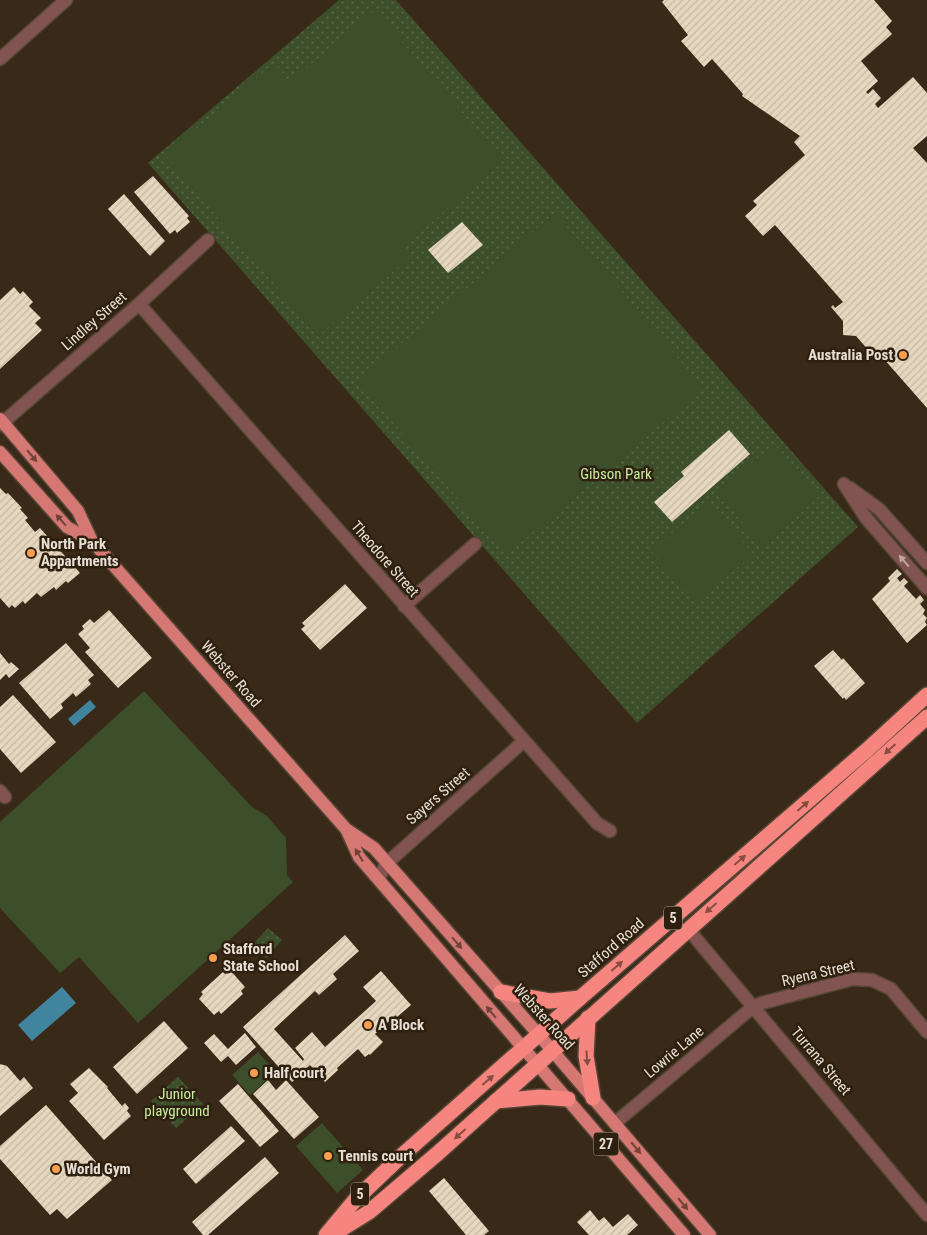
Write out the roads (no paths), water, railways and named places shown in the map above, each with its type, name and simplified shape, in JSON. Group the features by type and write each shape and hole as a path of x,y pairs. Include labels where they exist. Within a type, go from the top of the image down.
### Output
{"highway":[{"name":"Stafford Road","path":"326,1235 356,1198 539,1034 867,750 927,695"},
{"name":"5","path":"332,1235 369,1212 688,929 924,725"},
{"path":"501,992 550,1000 580,998"},
{"path":"588,1018 586,1056 593,1098"},
{"path":"496,1101 540,1097 568,1099"}],"main road":[{"name":"Webster Road","path":"1,422 78,511 92,541 346,829 374,848 539,1034 710,1235"},
{"name":"Webster Road","path":"0,452 67,527 92,541"},
{"name":"Webster Road","path":"346,829 359,857 684,1235"}],"street":[{"path":"0,60 66,0"},
{"name":"Lindley Street","path":"1,422 139,304 208,240"},
{"name":"Theodore Street","path":"139,304 597,823 610,831"},
{"path":"927,563 880,509 844,484 866,518 927,588"},
{"path":"404,606 475,544"},
{"name":"Sayers Street","path":"378,879 387,863 524,741"},
{"name":"Turrana Street","path":"688,929 927,1214"},
{"name":"Ryena Street","path":"754,1006 854,979 872,980 891,989 927,1032"},
{"name":"Lowrie Lane","path":"615,1124 754,1006"}],"water":[{"path":"90,700 96,707 74,726 68,719"},
{"path":"62,987 76,1003 32,1041 18,1025"}],"place":[{"name":"Australia Post","path":"903,355"},
{"name":"North Park Appartments","path":"31,553"},
{"name":"Stafford State School","path":"213,958"},
{"name":"A Block","path":"368,1025"},
{"name":"Half court","path":"254,1073"},
{"name":"Tennis court","path":"328,1156"},
{"name":"World Gym","path":"56,1169"}],"park label":[{"name":"Gibson Park","path":"616,474"},
{"name":"Junior playground","path":"177,1102"}]}
